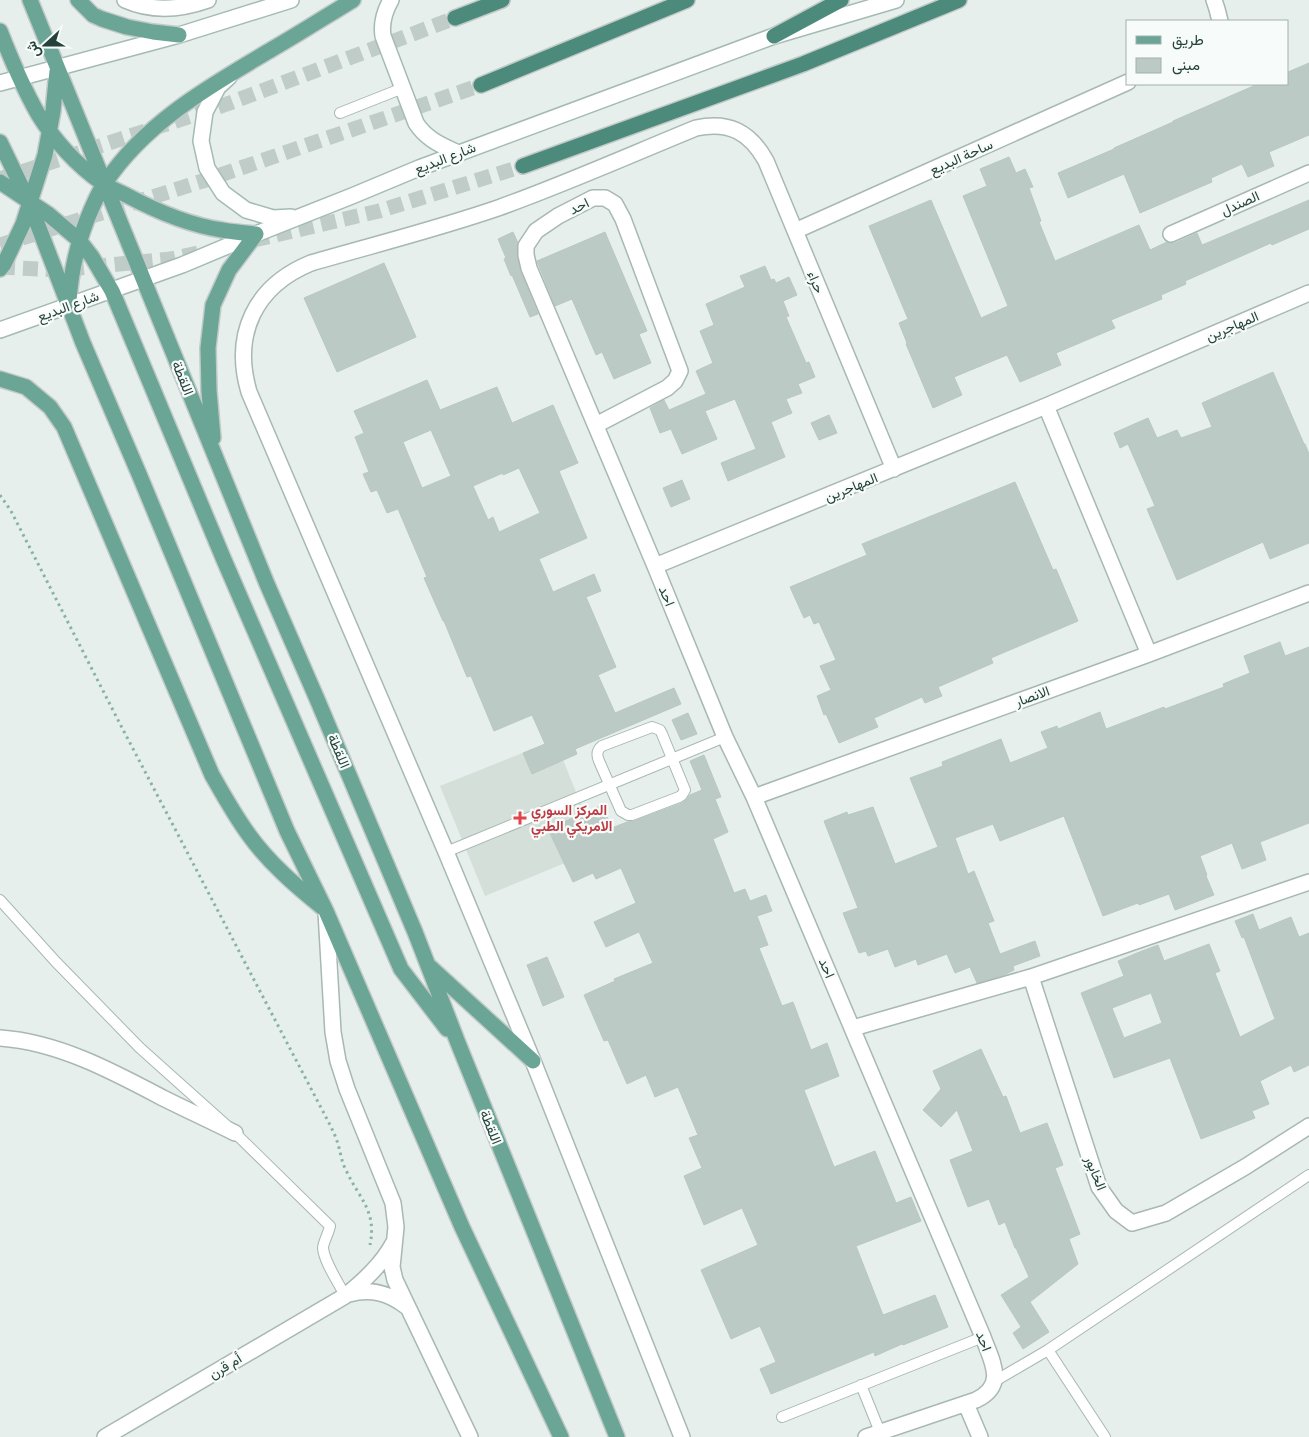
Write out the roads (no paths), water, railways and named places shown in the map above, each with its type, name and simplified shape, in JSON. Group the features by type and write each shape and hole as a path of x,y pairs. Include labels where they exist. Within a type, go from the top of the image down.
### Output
{"highway":[{"path":"455,18 502,0"},
{"path":"481,86 687,0"},
{"path":"774,36 841,0"},
{"path":"523,166 803,64 959,0"}],"main road":[{"name":"اللقطة","path":"30,0 267,584 398,891 617,1437"},
{"path":"78,0 93,15 136,28 179,35"},
{"path":"69,306 70,286 79,240 104,184 127,154 167,116 240,68 353,0"},
{"path":"0,31 38,115 66,151 104,184 153,209 186,222 221,230 256,234"},
{"path":"0,269 23,224 45,156 58,67"},
{"path":"0,142 29,202 83,343 287,831 326,911 462,1228 562,1437"},
{"path":"0,182 58,222 79,240 92,256 112,291 224,560 401,969 458,1043"},
{"path":"215,454 208,365 213,305 229,270 256,234"},
{"path":"0,379 26,387 50,407 64,428 212,775 250,836 298,888 326,911"},
{"path":"426,963 533,1060"},
{"path":"542,1394 552,1437"}],"street":[{"path":"125,0 157,9 186,6 208,0"},
{"path":"0,83 179,35 291,0"},
{"path":"391,0 384,14 383,36 416,123 427,137 458,153"},
{"name":"شارع البديع","path":"0,330 182,265 419,168 774,36 896,0"},
{"path":"1214,0 1220,20"},
{"path":"240,68 218,87 205,112 201,141 207,168 223,192 246,210 273,218 302,216"},
{"name":"ساحة البديع","path":"795,231 1126,83"},
{"name":"حراء","path":"446,852 249,392 244,376 244,343 247,327 262,298 284,276 297,268 311,263 464,219 552,188 696,128 709,125 737,130 759,148 766,161 894,469"},
{"name":"الصندل","path":"1171,234 1309,173"},
{"name":"احد","path":"596,425 667,388 676,382 680,371 623,219 615,204 605,198 593,198 558,216 536,231 526,246 529,268 725,737 754,797 983,1337 994,1366 996,1381"},
{"name":"المهاجرين","path":"655,566 1046,406 1309,293"},
{"path":"1046,406 1149,654"},
{"name":"الانصار","path":"754,797 1149,654 1309,593"},
{"path":"446,852 533,1060 682,1437"},
{"path":"853,1028 1031,977 1309,882"},
{"path":"326,911 333,1032 338,1061 347,1089 393,1203 396,1239 392,1267 395,1280 470,1437"},
{"name":"الخابور","path":"1031,977 1099,1187 1116,1211 1132,1223 1166,1213 1245,1167 1309,1126"},
{"path":"0,1038 16,1039 55,1049 91,1062 235,1133"},
{"name":"أم قرن","path":"105,1437 346,1296 374,1270 387,1255 396,1239"},
{"name":"أم قرن","path":"346,1296 372,1291 386,1294 398,1300 408,1309"},
{"path":"873,1435 966,1404 984,1396 996,1381"},
{"path":"966,1404 980,1437"}],"lane":[{"path":"340,113 403,88"},
{"path":"652,726 660,730 685,790 679,797 628,815 621,811 609,784 597,757 598,749 652,726"},
{"path":"446,852 725,737"},
{"path":"0,900 56,962 140,1048 235,1133 330,1226 323,1246 325,1257 346,1296"},
{"path":"996,1381 1048,1350 1309,1175"},
{"path":"782,1417 983,1337"},
{"path":"1048,1350 1104,1437"},
{"path":"862,1385 873,1435"}],"tunnel":[{"path":"0,179 227,104 455,18"},
{"path":"0,245 206,180 481,85"},
{"path":"254,240 379,211 523,166"},
{"path":"0,267 59,270 171,259 202,252"}],"place":[{"name":"المركز السوري الامريكي الطبي","path":"520,818"}]}
